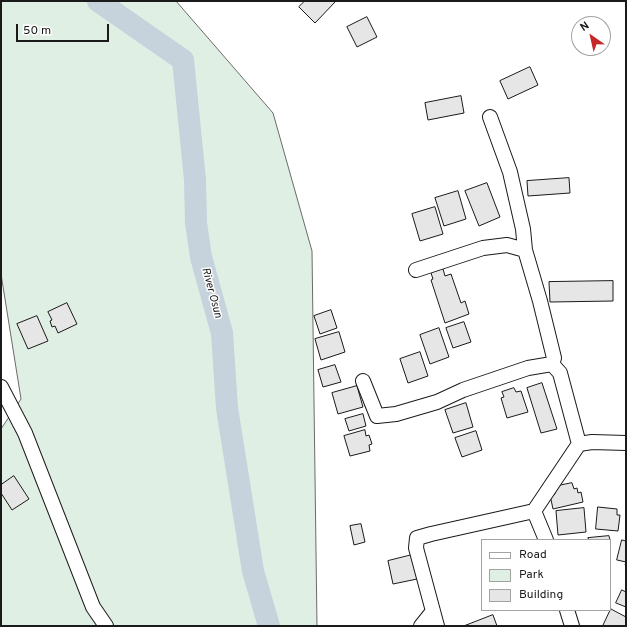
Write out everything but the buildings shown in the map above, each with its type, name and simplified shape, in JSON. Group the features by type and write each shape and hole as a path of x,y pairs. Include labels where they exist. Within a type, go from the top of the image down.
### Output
{"street":[{"path":"490,117 510,172 523,229 525,250 540,301 554,358 552,364"},
{"path":"416,270 483,248 506,245 525,250"},
{"path":"363,381 377,416 396,414 437,402 463,390 528,368 552,364"},
{"path":"552,364 560,373 579,444"},
{"path":"1,387 25,433 94,607 106,626"},
{"path":"437,626 416,548 417,538 534,511 579,444 592,442 626,443"},
{"path":"534,511 546,539"},
{"path":"421,626 433,611"},
{"path":"567,611 572,626"}],"green space":[{"path":"1,1 176,1 273,113 312,251 317,626 1,626 1,429 21,399 1,274"}],"waterway":[{"name":"River Osun","path":"98,1 183,60 195,180 196,223 201,257 222,333 227,408 253,571 269,626"}]}
